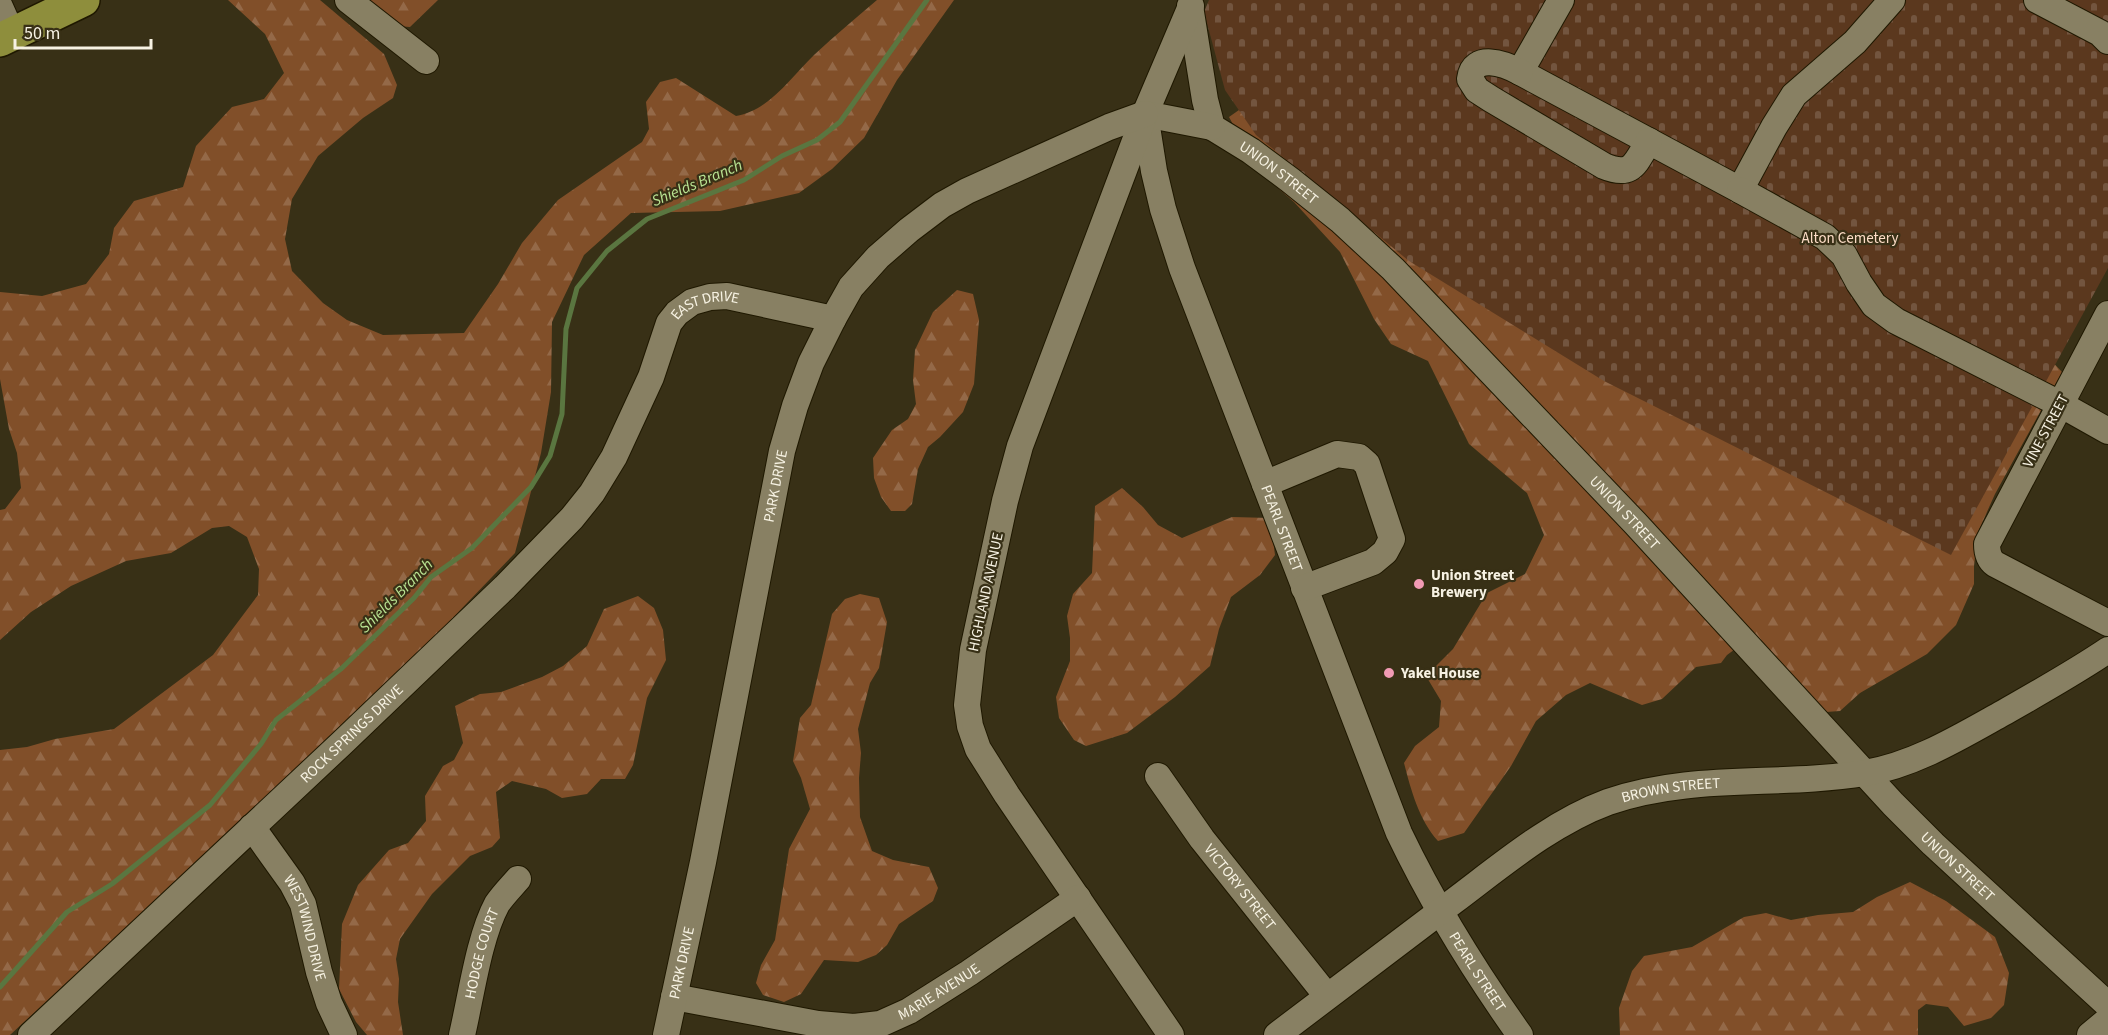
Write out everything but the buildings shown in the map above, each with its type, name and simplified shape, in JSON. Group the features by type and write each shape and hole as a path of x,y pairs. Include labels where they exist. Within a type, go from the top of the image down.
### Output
{"main road":[{"path":"4,27 83,0"}],"street":[{"path":"348,0 426,61"},
{"path":"1520,72 1561,0"},
{"path":"1740,190 1794,95 1855,42 1892,0"},
{"path":"2037,0 2100,33 2108,41"},
{"path":"1192,3 1205,100 1212,127 1145,114 1192,3"},
{"path":"1649,141 1634,164 1624,171 1616,171 1604,166 1477,90 1470,79 1474,68 1480,64 1492,62 1506,64 1520,72 1649,141 1740,190 1825,237 1845,255 1859,283 1874,305 1896,321 2060,404 2108,431"},
{"name":"PARK DRIVE","path":"666,1035 705,850 782,451 807,374 833,318 851,287 878,257 942,205 1019,167 1145,114"},
{"name":"PEARL STREET","path":"1145,114 1163,209 1182,268 1399,833 1439,912 1484,985 1520,1035"},
{"name":"HIGHLAND AVENUE","path":"1145,114 1020,446 1005,501 969,675 968,705 969,726 975,743 1007,795 1171,1035"},
{"name":"UNION STREET","path":"1212,127 1251,151 1290,180 1340,220 1394,270 1635,523 1933,844 2108,1005"},
{"name":"EAST DRIVE","path":"639,406 669,323 692,302 710,297 727,296 833,318"},
{"name":"VINE STREET","path":"2108,314 1987,544 1991,561 1995,564 2108,623"},
{"name":"ROCK SPRINGS DRIVE","path":"31,1035 505,587 572,518 592,493 614,457 639,406"},
{"path":"1265,484 1337,454 1359,457 1367,464 1392,539 1389,546 1373,562 1304,588"},
{"name":"BROWN STREET","path":"1277,1035 1439,912 1550,832 1580,814 1608,802 1645,791 1692,784 1836,777 1887,769 1960,737 2077,671 2108,650"},
{"name":"VICTORY STREET","path":"1158,776 1202,839 1327,996"},
{"name":"WESTWIND DRIVE","path":"252,827 292,883 303,904 318,972 344,1035"},
{"name":"HODGE COURT","path":"462,1035 491,917 505,893 518,879"},
{"name":"MARIE AVENUE","path":"674,997 818,1024 854,1027 880,1024 909,1011 969,973 1077,898"},
{"path":"2090,1035 2108,1020"}],"green space":[{"path":"228,0 320,0 384,54 397,85 393,98 363,118 318,156 292,199 285,239 292,271 323,303 347,320 383,335 464,333 498,284 522,243 558,200 642,142 649,129 646,102 660,82 676,78 736,116 748,113 779,92 822,48 877,0 954,0 897,80 864,138 832,169 799,193 720,211 631,213 584,255 552,322 551,392 541,453 515,553 393,680 10,1035 0,1035 0,750 27,747 55,739 114,729 213,655 258,595 259,569 247,537 229,526 212,528 171,553 126,561 71,586 31,612 0,640 0,510 5,509 21,488 17,453 9,429 0,379 0,292 42,296 86,284 109,254 114,228 134,201 183,187 196,146 232,107 264,99 284,73 265,34"},
{"path":"370,0 438,0 410,27 398,25 387,19"},
{"name":"Alton Cemetery","path":"1209,0 2108,0 2108,268 1951,555 1604,381 1409,261 1256,135 1225,90 1204,12"},
{"path":"1239,110 2024,332 2062,372 1995,494 1978,532 1974,584 1956,625 1927,654 1860,693 1840,711 1826,712 1753,636 1727,655 1721,663 1696,667 1662,699 1642,705 1590,683 1566,695 1536,721 1511,766 1464,833 1438,841 1421,814 1404,763 1415,746 1439,727 1441,701 1426,676 1453,649 1487,593 1525,574 1544,535 1527,493 1469,444 1428,361 1391,344 1374,319 1340,252 1294,202 1258,171 1229,117"},
{"path":"957,290 973,294 979,320 974,384 963,412 928,447 918,469 912,504 905,511 891,511 881,497 874,478 873,458 892,430 908,419 916,404 913,380 915,350 933,312"},
{"path":"1122,488 1143,507 1158,525 1182,538 1232,517 1270,518 1275,555 1260,575 1231,597 1219,629 1210,666 1175,697 1127,733 1086,746 1074,740 1059,718 1056,697 1070,661 1067,616 1073,594 1092,573 1095,506"},
{"path":"860,594 879,598 887,622 879,668 870,683 858,729 861,753 860,817 872,851 893,860 929,867 938,888 933,901 899,924 887,945 876,955 858,962 824,960 801,994 784,1002 763,995 756,983 761,965 775,940 789,849 810,809 801,778 793,761 800,718 811,705 832,614 845,599"},
{"path":"638,596 654,608 663,630 666,660 647,698 633,765 625,779 601,779 587,794 562,798 546,789 512,781 496,792 500,838 492,847 470,856 432,894 400,939 396,959 399,979 398,1002 403,1035 367,1035 356,1022 339,989 342,924 358,885 389,850 408,843 426,821 425,796 443,766 454,760 463,743 455,706 480,694 501,692 542,677 563,666 587,646 604,609"},
{"path":"1910,882 1946,901 1995,937 2009,973 2004,1005 1991,1018 1964,1026 1948,1007 1926,1004 1918,1010 1918,1035 1620,1035 1619,1008 1632,971 1644,956 1692,947 1744,917 1766,913 1791,920 1853,912 1877,897"}],"waterway":[{"name":"Shields Branch","path":"0,987 67,912 112,884 210,805 261,744 276,720 342,668 414,598 431,577 472,548 531,487 550,456 562,414 566,329 577,288 607,251 647,219 744,180 782,156 817,140 840,122 927,0"}],"place":[{"name":"Union Street Brewery","path":"1419,584"},
{"name":"Yakel House","path":"1389,673"}]}
